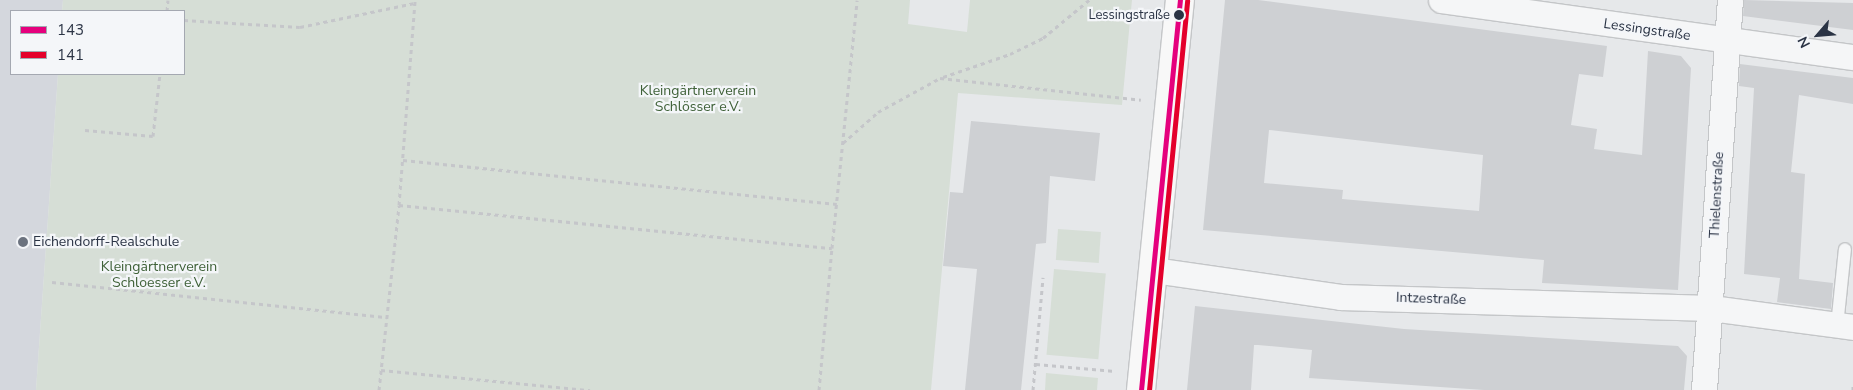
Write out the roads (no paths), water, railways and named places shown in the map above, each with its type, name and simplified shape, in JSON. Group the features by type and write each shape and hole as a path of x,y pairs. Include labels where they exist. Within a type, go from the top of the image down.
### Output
{"main road":[{"path":"1141,390 1180,0"}],"street":[{"name":"Lessingstraße","path":"1441,0 1726,41 1853,56"},
{"name":"Thielenstraße","path":"1704,390 1711,308 1730,0"},
{"name":"Intzestraße","path":"1153,270 1340,297 1711,308 1845,327"}],"lane":[{"path":"1845,249 1845,327"}],"place":[{"name":"Lessingstraße","path":"1179,15"},
{"name":"Eichendorff-Realschule","path":"23,242"}],"park label":[{"name":"Kleingärtnerverein Schlösser e.V.","path":"698,99"},
{"name":"Kleingärtnerverein Schloesser e.V.","path":"159,276"}]}
